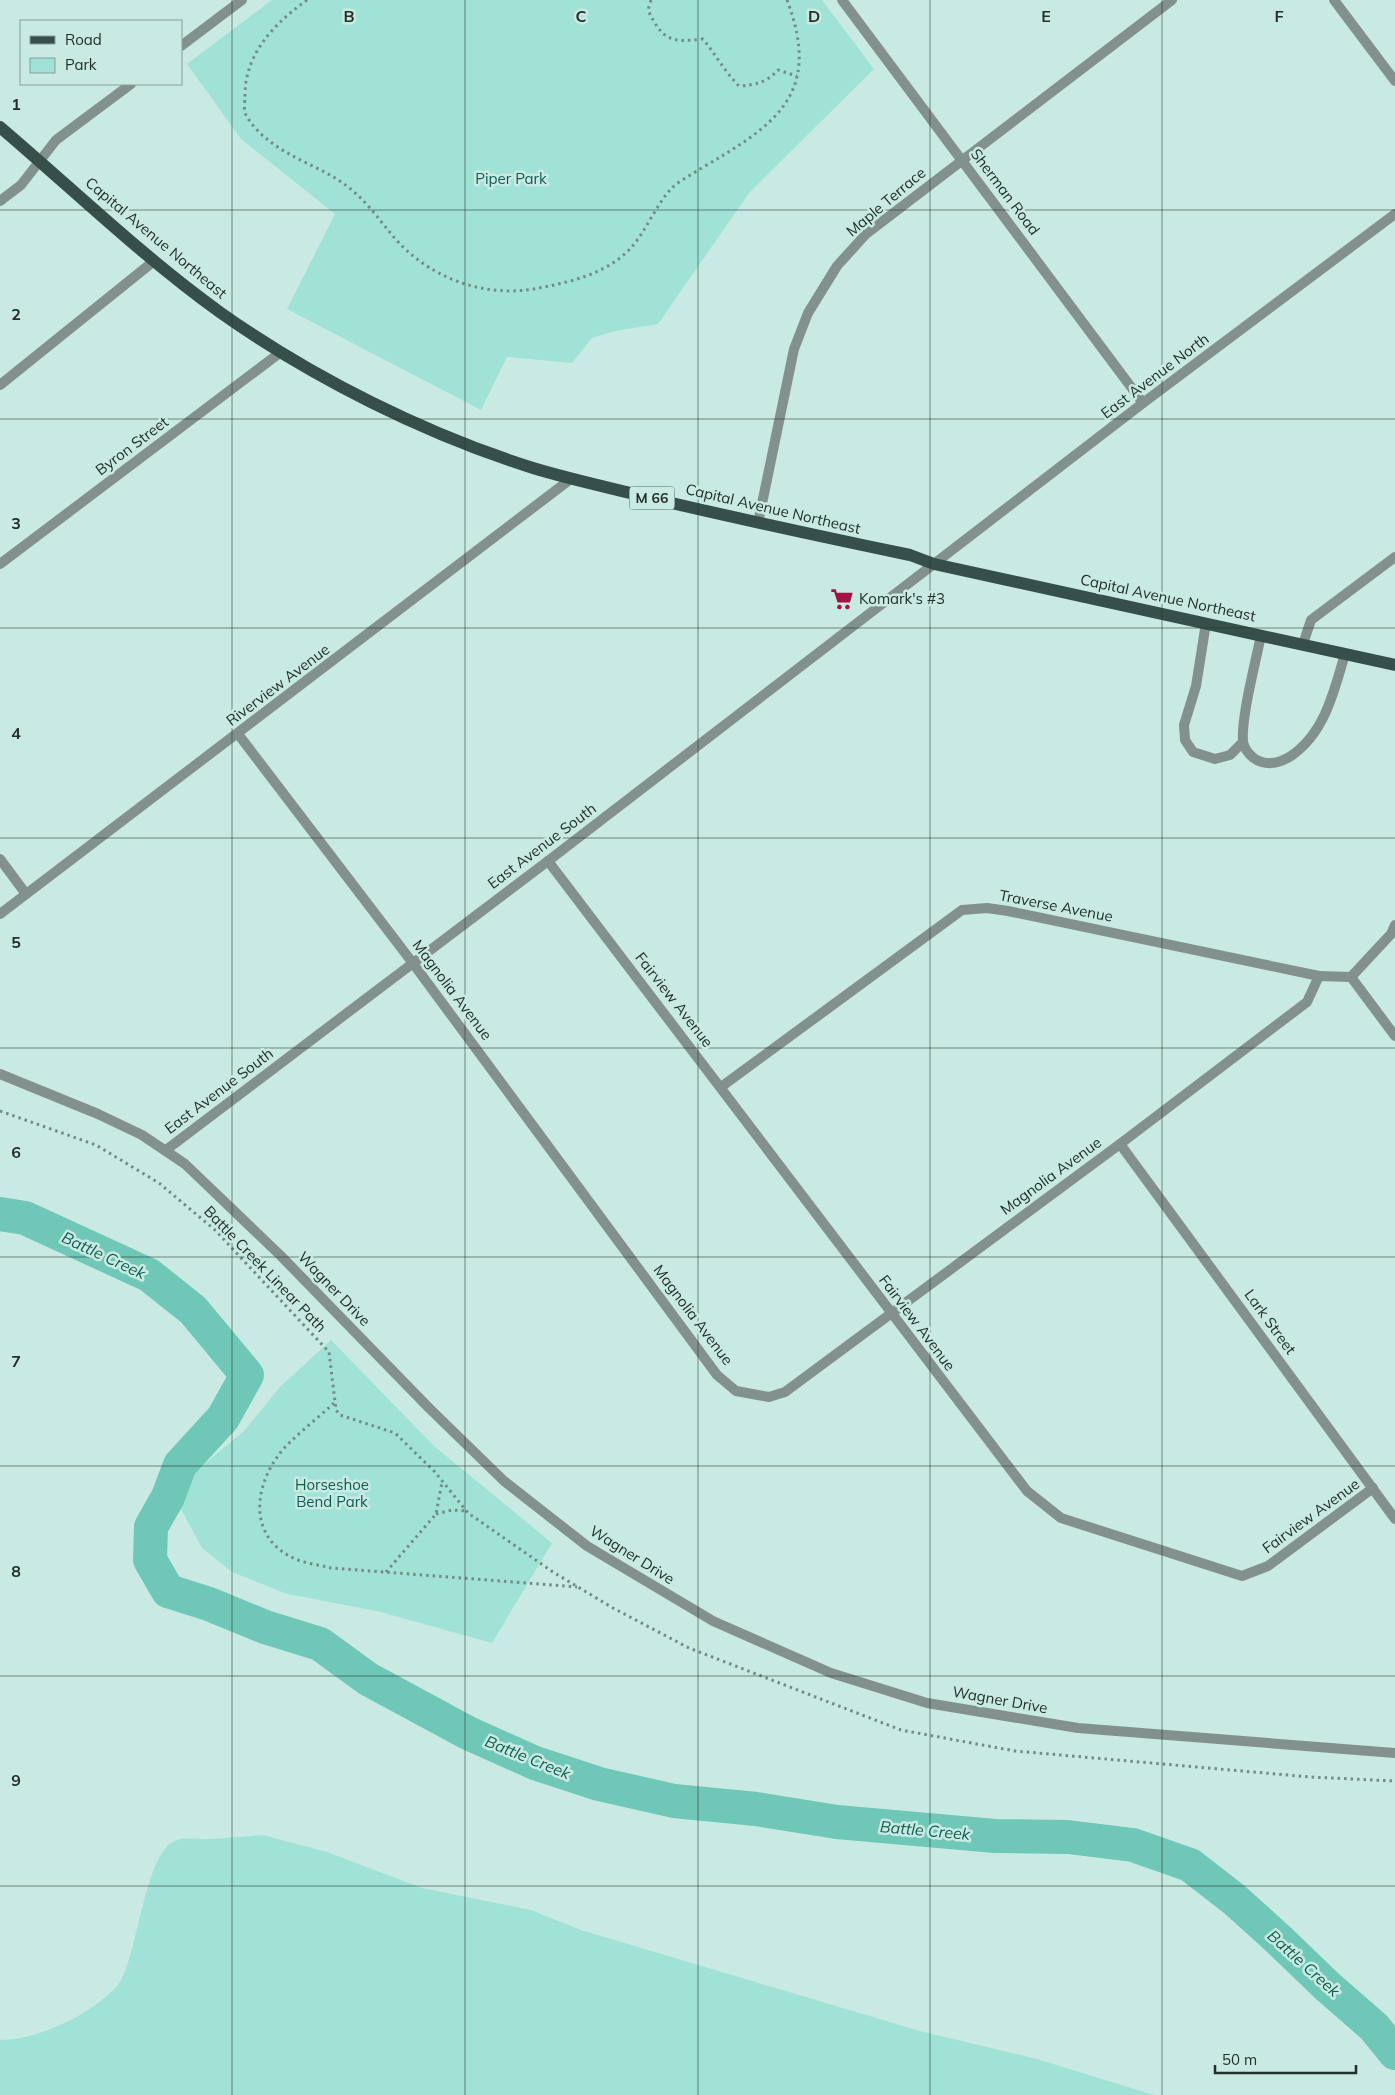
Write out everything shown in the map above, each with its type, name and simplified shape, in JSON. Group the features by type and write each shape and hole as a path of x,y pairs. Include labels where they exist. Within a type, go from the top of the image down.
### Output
{"main road":[{"name":"Capital Avenue Northeast","path":"0,127 154,261 221,313 281,352 341,386 422,425 534,468 572,478 758,523 910,555 934,564 1395,665"}],"street":[{"path":"182,45 242,0"},
{"name":"Sherman Road","path":"842,0 1143,403"},
{"name":"Maple Terrace","path":"758,523 794,349 808,313 837,266 866,234 1172,0"},
{"path":"1334,0 1395,81"},
{"path":"0,201 21,185 56,140 130,85"},
{"name":"East Avenue North","path":"934,564 1143,403 1395,214"},
{"path":"0,385 154,261"},
{"name":"Byron Street","path":"0,564 281,352"},
{"name":"Riverview Avenue","path":"0,914 572,478"},
{"path":"1303,644 1311,620 1395,557"},
{"name":"East Avenue South","path":"166,1150 412,962 548,861 934,564"},
{"path":"1206,623 1196,686 1184,725 1185,740 1193,752 1215,758 1230,755 1243,742"},
{"path":"1261,635 1244,722 1243,742 1251,757 1263,763 1282,761 1301,749 1314,734 1332,698 1344,654"},
{"name":"Magnolia Avenue","path":"238,734 412,962 718,1375 736,1391 769,1397 784,1392 1120,1144 1308,1002 1319,976"},
{"path":"0,859 26,894"},
{"name":"Fairview Avenue","path":"548,861 1026,1491 1061,1518 1242,1576 1268,1566 1373,1488"},
{"name":"Traverse Avenue","path":"721,1087 962,910 987,908 1008,910 1319,976"},
{"path":"1319,976 1351,977 1391,934 1395,926"},
{"path":"1351,977 1395,1036"},
{"name":"Wagner Drive","path":"0,1074 98,1114 142,1135 190,1168 280,1255 429,1408 504,1481 587,1546 713,1621 831,1673 927,1703 1078,1728 1395,1753"},
{"name":"Lark Street","path":"1120,1144 1395,1519"}],"path":[{"path":"307,0 286,15 263,39 250,63 244,88 245,114 266,139 354,191 403,248 429,268 461,284 498,292 536,289 567,282 601,271 628,251 671,189 728,154 779,115 801,64 798,28 788,0"},
{"path":"651,0 648,10 656,29 672,40 703,39 717,56 727,75 739,86 758,85 772,77 778,70 797,76"},
{"name":"Battle Creek Linear Path","path":"0,1111 96,1145 159,1183 215,1230 329,1352 334,1378"},
{"path":"335,1402 286,1446 271,1468 260,1498 260,1520 268,1538 277,1548 298,1560 331,1568 578,1587"},
{"path":"385,1572 436,1514 442,1482"},
{"path":"436,1514 452,1510 467,1511"}],"green space":[{"name":"Piper Park","path":"272,0 822,0 874,69 749,193 658,324 615,331 592,338 572,363 507,357 481,410 287,309 335,214 241,139 187,64"},
{"name":"Horseshoe Bend Park","path":"331,1340 434,1446 552,1543 492,1643 377,1611 287,1594 232,1572 202,1548 180,1507 180,1484 244,1431 280,1387"},
{"path":"263,1835 327,1852 422,1888 531,1910 581,1930 920,2031 1037,2059 1154,2095 0,2095 0,2040 32,2035 69,2021 101,2000 120,1982 132,1949 155,1866 163,1851 173,1842 182,1839"}],"waterway":[{"name":"Battle Creek","path":"0,1214 25,1218 149,1275 193,1310 247,1375 223,1418 180,1465 168,1497 151,1527 150,1560 168,1591 209,1604 265,1627 320,1644 368,1679 468,1733 535,1763 599,1784 674,1801 756,1809 837,1822 995,1836 1068,1837 1133,1845 1190,1865 1235,1900 1277,1938 1327,1986 1374,2027 1395,2053"}],"place":[{"name":"Komark's #3","path":"842,599"}]}
